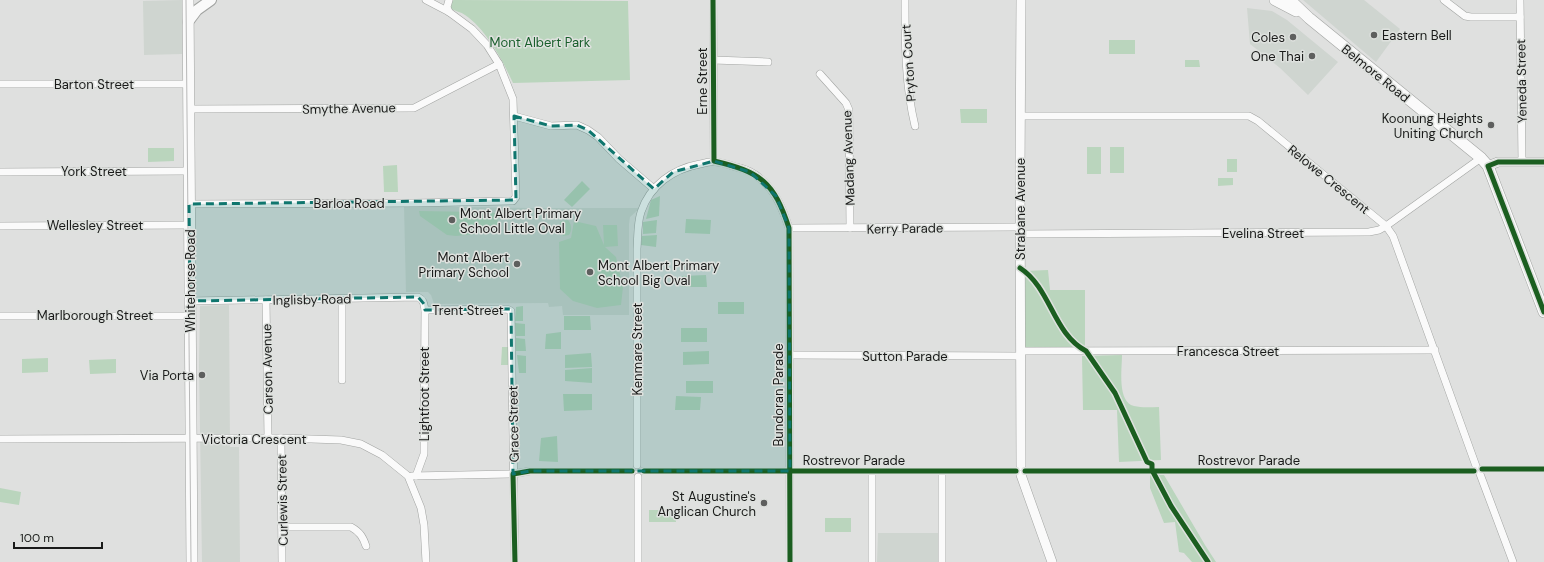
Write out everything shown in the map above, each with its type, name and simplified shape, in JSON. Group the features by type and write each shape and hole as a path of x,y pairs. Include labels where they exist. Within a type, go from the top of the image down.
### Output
{"main road":[{"name":"Whitehorse Road","path":"188,0 192,562"},
{"path":"188,22 197,10 211,0"},
{"name":"Belmore Road","path":"1275,0 1309,18"},
{"name":"Belmore Road","path":"1290,0 1309,18 1485,162 1542,301 1544,312"}],"street":[{"path":"426,0 449,12 472,28 487,45 499,64 513,99 514,116 551,126 577,125 588,130 598,137 654,189"},
{"path":"449,0 447,7 449,12"},
{"name":"Erne Street","path":"713,0 714,161"},
{"name":"Pryton Court","path":"906,0 905,44 911,110 915,126"},
{"name":"Strabane Avenue","path":"1021,0 1021,470 1052,562"},
{"path":"1444,0 1465,16 1520,17"},
{"name":"Yeneda Street","path":"1520,0 1522,162"},
{"path":"713,60 768,62"},
{"name":"Smythe Avenue","path":"189,109 414,108 499,64"},
{"name":"Madang Avenue","path":"820,74 846,103 849,110 850,228"},
{"name":"Barton Street","path":"0,84 188,84"},
{"name":"Barloa Road","path":"189,204 514,201 516,197 514,116"},
{"name":"Relowe Crescent","path":"1020,116 1249,116 1258,121 1386,226 1393,236 1513,562"},
{"name":"Kenmare Street","path":"637,465 637,249 641,212 654,189 673,172 714,161"},
{"name":"Bundoran Parade","path":"714,161 742,168 762,180 776,196 783,210 789,228 790,562"},
{"path":"1485,162 1544,162"},
{"name":"Evelina Street","path":"1020,230 1369,232 1379,230 1386,226 1469,167 1485,162"},
{"name":"York Street","path":"0,172 189,171"},
{"name":"Wellesley Street","path":"0,226 190,225"},
{"name":"Kerry Parade","path":"789,228 1020,230"},
{"name":"Inglisby Road","path":"190,301 418,297 422,299 425,310"},
{"path":"342,299 342,380"},
{"name":"Carson Avenue","path":"266,300 268,438"},
{"name":"Trent Street","path":"425,310 507,309 511,311"},
{"name":"Lightfoot Street","path":"416,476 424,454 425,310"},
{"name":"Grace Street","path":"511,311 515,562"},
{"name":"Marlborough Street","path":"0,316 190,316"},
{"name":"Francesca Street","path":"1021,353 1435,350"},
{"name":"Sutton Parade","path":"789,355 1021,353"},
{"name":"Victoria Crescent","path":"0,439 281,438 334,440 361,444 382,454 408,476 417,497 423,520 426,562"},
{"name":"Curlewis Street","path":"281,438 282,562"},
{"path":"632,471 633,467 637,465 642,466 644,471 642,475 638,477"},
{"name":"Rostrevor Parade","path":"644,471 872,472 1021,470 1544,469"},
{"path":"408,476 513,474 530,471 632,471"},
{"path":"632,471 634,476 638,477"},
{"path":"942,471 942,562"},
{"path":"872,472 872,562"},
{"path":"638,477 638,562"},
{"path":"282,527 351,527 358,530 366,546"}],"highlighted area":[{"path":"514,116 551,126 577,125 588,130 654,189 673,172 714,161 750,172 776,196 789,228 790,471 530,471 513,474 511,309 425,310 424,304 418,297 190,301 189,204 516,200"}],"shaded area":[{"path":"182,0 182,54 144,55 143,1"},
{"path":"1303,0 1364,0 1400,29 1376,62"},
{"path":"1247,8 1272,11 1287,20 1338,62 1308,95 1280,68 1250,44"},
{"name":"Mont Albert Primary School","path":"404,206 640,208 630,217 629,224 629,315 563,315 562,306 549,307 548,303 434,304 431,295 428,292 406,292"},
{"path":"229,305 230,447 239,447 240,562 202,562 199,365 200,306"},
{"path":"878,533 938,533 938,562 877,562"}],"green space":[{"name":"Mont Albert Park","path":"450,1 628,1 630,80 513,83 493,46 480,28 462,13 451,9"},
{"path":"1109,40 1135,40 1135,54 1109,54"},
{"path":"1185,60 1199,60 1200,67 1185,67"},
{"path":"960,109 987,109 987,123 961,123"},
{"path":"1087,147 1101,147 1101,174 1087,174"},
{"path":"1110,147 1124,147 1124,173 1110,173"},
{"path":"148,148 174,148 174,161 148,162"},
{"path":"1227,159 1237,159 1237,172 1227,172"},
{"path":"397,165 398,192 384,192 383,166"},
{"path":"1218,178 1233,178 1233,185 1218,186"},
{"path":"582,181 590,189 572,207 564,200"},
{"path":"660,196 659,216 646,219 651,200"},
{"name":"Mont Albert Primary School Little Oval","path":"419,211 478,212 478,215 482,212 489,212 497,214 498,224 488,228 478,225 477,234 456,236 447,235 420,216"},
{"path":"686,219 711,220 710,234 685,233"},
{"path":"568,220 571,226 571,231 569,235 563,236 560,223 561,221"},
{"path":"657,220 656,233 643,234 643,222"},
{"name":"Mont Albert Primary School Big Oval","path":"574,221 596,226 604,245 603,225 617,225 618,246 605,247 616,257 623,287 621,305 597,308 573,301 560,289 559,242 571,238"},
{"path":"657,235 656,247 641,245 642,236"},
{"path":"1048,270 1050,290 1085,290 1085,347 1024,347 1024,271"},
{"path":"706,275 707,287 682,287 682,276"},
{"path":"718,302 744,302 744,314 718,314"},
{"path":"523,306 523,321 515,321 516,307"},
{"path":"564,316 590,316 591,330 564,330"},
{"path":"515,323 525,324 525,336 516,336"},
{"path":"681,328 707,328 707,342 681,342"},
{"path":"561,332 561,349 545,349 546,334"},
{"path":"516,338 525,339 526,351 516,351"},
{"path":"502,347 508,347 508,365 501,365"},
{"path":"709,351 709,364 683,365 683,352"},
{"path":"591,353 592,367 565,368 565,355"},
{"path":"517,355 526,356 526,373 519,373"},
{"path":"1122,355 1121,376 1125,398 1134,406 1159,407 1161,460 1119,462 1117,410 1083,410 1082,356"},
{"path":"48,358 48,372 22,373 22,359"},
{"path":"116,359 116,373 90,374 89,360"},
{"path":"592,368 592,383 565,381 565,370"},
{"path":"686,381 713,381 713,393 686,393"},
{"path":"563,394 592,394 592,410 564,411"},
{"path":"676,396 701,397 700,410 675,410"},
{"path":"557,436 558,462 539,461 541,438"},
{"path":"1150,474 1164,475 1216,562 1192,562 1184,553 1179,552 1175,522 1164,523 1150,488"},
{"path":"0,488 21,492 19,505 0,502"},
{"path":"649,510 676,510 676,522 649,522"},
{"path":"825,518 851,518 851,532 825,532"}],"tram line":[{"path":"186,0 191,562"}],"cycle path":[{"path":"713,0 714,161 743,170 764,181 778,200 789,228 790,562"},
{"path":"1544,162 1498,162 1488,166 1544,312"},
{"path":"1020,268 1039,287 1066,334 1086,351 1115,393 1147,462 1152,464 1152,470 1171,506 1208,562"},
{"path":"1482,469 1544,469"},
{"path":"515,562 513,474 530,471 632,471"},
{"path":"644,471 1016,471"},
{"path":"1025,471 1474,471"}],"place":[{"name":"Eastern Bell","path":"1374,35"},
{"name":"Coles","path":"1293,37"},
{"name":"One Thai","path":"1312,56"},
{"name":"Koonung Heights Uniting Church","path":"1491,125"},
{"name":"Mont Albert Primary School Little Oval","path":"452,220"},
{"name":"Mont Albert Primary School","path":"517,264"},
{"name":"Mont Albert Primary School Big Oval","path":"590,272"},
{"name":"Via Porta","path":"202,375"},
{"name":"St Augustine's Anglican Church","path":"764,503"}]}
